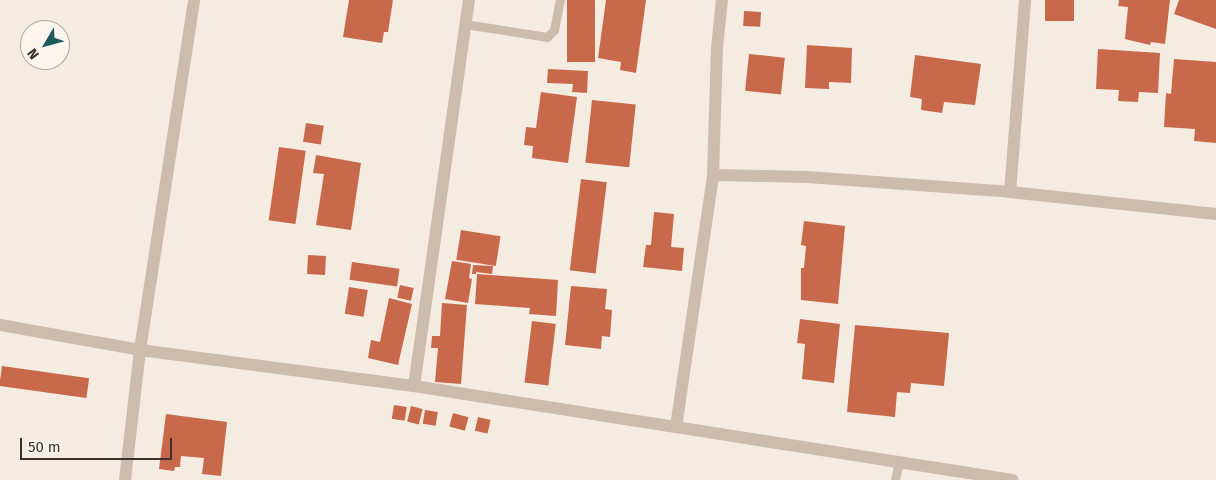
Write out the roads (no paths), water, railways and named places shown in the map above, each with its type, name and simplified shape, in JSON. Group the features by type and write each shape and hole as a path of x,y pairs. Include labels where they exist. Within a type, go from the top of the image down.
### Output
{"street":[{"path":"125,480 140,350 194,0"},
{"path":"414,386 469,0"},
{"path":"676,426 713,175 718,48 722,0"},
{"path":"1010,192 1025,0"},
{"path":"713,175 808,176 1010,192 1216,214"},
{"path":"0,325 140,350 414,386 1013,480"}],"lane":[{"path":"465,24 547,37 554,30 560,0"},
{"path":"894,480 898,461"}]}
